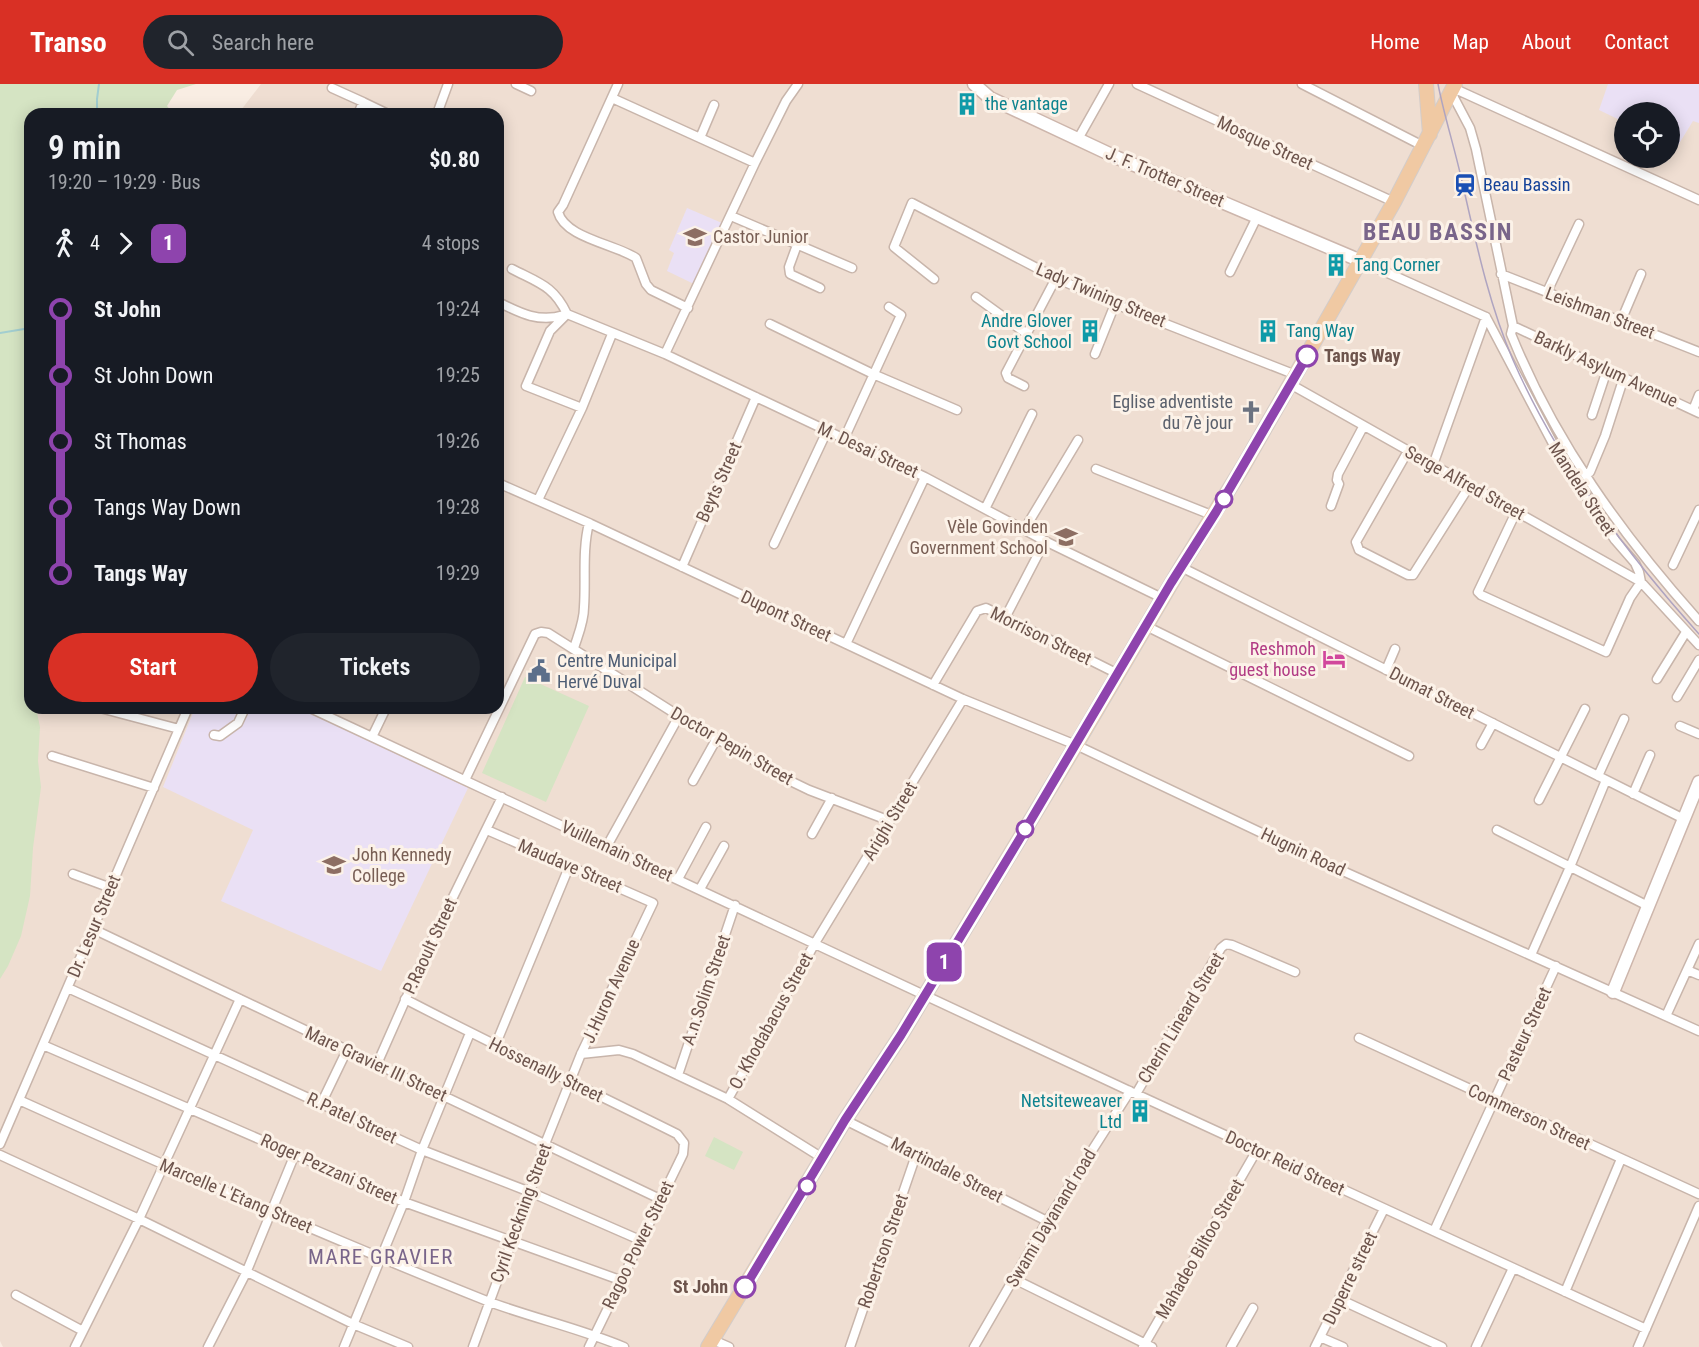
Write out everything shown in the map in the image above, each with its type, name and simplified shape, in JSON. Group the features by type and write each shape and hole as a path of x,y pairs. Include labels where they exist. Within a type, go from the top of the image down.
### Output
{"main road":[{"path":"1426,84 1426,140"},
{"path":"710,1344 824,1159 845,1120 901,1035 1162,598 1214,516 1394,202 1453,88"}],"street":[{"path":"439,108 448,84"},
{"path":"516,84 531,91"},
{"path":"618,84 558,212 565,225 575,231 636,258 646,284 651,290 688,308"},
{"path":"666,354 755,163 786,101 798,84"},
{"name":"J. F. Trotter Street","path":"974,84 990,98 1078,139 1361,261"},
{"path":"1078,139 1108,84"},
{"name":"Mosque Street","path":"1137,84 1394,202"},
{"path":"1302,84 1426,140"},
{"path":"332,88 376,108"},
{"path":"1453,88 1699,200"},
{"path":"1453,88 1476,149 1513,326 1511,334 1523,363 1559,434 1621,527 1699,621"},
{"path":"612,98 755,163"},
{"path":"360,108 363,102"},
{"path":"700,138 714,105"},
{"name":"Lady Twining Street","path":"934,279 894,247 912,203 1056,278 1293,379"},
{"path":"731,216 852,268"},
{"path":"1230,272 1257,217"},
{"path":"1547,292 1579,224"},
{"path":"797,244 789,267 790,274 820,288"},
{"path":"1361,261 1486,317 1432,465"},
{"path":"512,270 548,287 561,301 567,314"},
{"name":"Leishman Street","path":"1501,274 1699,352"},
{"path":"1621,321 1641,274"},
{"path":"1024,386 1008,378 1006,373 1056,278"},
{"path":"976,297 1027,334"},
{"path":"1095,354 1115,304"},
{"path":"504,305 539,319 567,314"},
{"path":"844,439 901,315 889,307"},
{"path":"567,314 550,331 526,386 582,408"},
{"name":"M. Desai Street","path":"567,314 666,354 925,477 1045,541 1162,598"},
{"name":"Mandela Street","path":"1486,317 1560,457 1615,540 1635,563 1641,582 1699,645"},
{"path":"770,324 873,374 957,410"},
{"name":"Barkly Asylum Avenue","path":"1513,326 1696,411"},
{"path":"538,500 582,408 612,334"},
{"path":"1592,415 1607,370"},
{"path":"1590,472 1605,436 1624,377"},
{"name":"Serge Alfred Street","path":"1293,379 1363,427 1641,582"},
{"path":"1696,411 1699,395"},
{"name":"Beyts Street","path":"682,567 756,397"},
{"path":"985,509 1032,414"},
{"path":"1331,506 1339,486 1338,474 1363,427"},
{"path":"774,544 827,431"},
{"path":"1024,530 1078,440"},
{"path":"1408,451 1356,542 1359,550 1408,575 1413,575 1470,485"},
{"path":"1096,469 1214,516"},
{"path":"846,644 925,477"},
{"name":"Dupont Street","path":"504,486 589,523 963,699 1076,745"},
{"path":"1673,565 1699,510"},
{"path":"1516,512 1480,586 1478,592 1481,595 1606,652 1630,598 1641,582"},
{"path":"573,648 584,610 584,541 589,523"},
{"path":"1005,618 1045,541"},
{"name":"Dumat Street","path":"1181,567 1684,819"},
{"name":"Morrison Street","path":"933,685 977,611 986,608 1118,674"},
{"path":"1146,626 1408,756"},
{"path":"1657,679 1686,632"},
{"name":"Doctor Pepin Street","path":"504,699 535,634 548,633 679,716 780,776 890,821"},
{"path":"1386,670 1395,649"},
{"path":"1677,697 1699,660"},
{"name":"Arighi Street","path":"814,943 963,699"},
{"path":"1539,800 1585,708"},
{"path":"123,714 179,729"},
{"name":"Dr. Lesur Street","path":"0,1144 185,714"},
{"path":"214,735 220,736 238,723 242,714"},
{"name":"Vuillemain Street","path":"323,714 925,994"},
{"path":"372,737 383,714"},
{"name":"Doctor Pepin Street","path":"465,780 497,714"},
{"path":"607,846 679,716"},
{"path":"1598,776 1624,719"},
{"path":"1481,745 1492,723"},
{"path":"1680,726 1699,734"},
{"path":"693,782 717,738"},
{"name":"Hugnin Road","path":"1076,745 1325,863 1556,966"},
{"path":"1633,794 1650,755"},
{"path":"52,756 154,788"},
{"path":"1531,955 1606,780"},
{"path":"1613,992 1699,782"},
{"name":"P.Raoult Street","path":"377,1064 405,999 502,797"},
{"path":"812,834 832,798"},
{"path":"678,879 706,827"},
{"name":"Maudave Street","path":"487,830 653,903"},
{"path":"1497,830 1648,906"},
{"path":"700,889 724,846"},
{"path":"495,1046 569,867"},
{"path":"73,874 111,888"},
{"name":"J.Huron Avenue","path":"571,1081 581,1054 653,903"},
{"name":"A.n.Solim Street","path":"678,1075 735,905"},
{"name":"Mare Gravier III Street","path":"93,929 660,1198"},
{"name":"O. Khodabacus Street","path":"728,1099 814,943"},
{"name":"Cherin Lineard Street","path":"1133,1092 1221,948 1226,944 1295,972"},
{"path":"1666,1016 1699,944"},
{"path":"1556,966 1699,1031"},
{"name":"Pasteur Street","path":"1434,1231 1556,966"},
{"path":"1687,970 1699,975"},
{"name":"R.Patel Street","path":"68,988 422,1150 530,1192 640,1240"},
{"name":"Doctor Reid Street","path":"925,994 1646,1329"},
{"path":"75,1347 139,1219 240,999"},
{"name":"Hossenally Street","path":"405,999 495,1046 677,1134 684,1143"},
{"path":"344,1347 470,1033"},
{"name":"Commerson Street","path":"1359,1038 1699,1194"},
{"name":"Roger Pezzani Street","path":"43,1045 404,1202 512,1243 620,1280"},
{"path":"321,1104 347,1050"},
{"path":"581,1054 620,1050 633,1054 728,1099 824,1159"},
{"name":"Cyril Keckning Street","path":"473,1347 512,1243 545,1144 571,1081"},
{"name":"Swami Dayanand road","path":"974,1347 1047,1221 1133,1092"},
{"name":"Marcelle L'Etang Street","path":"19,1100 272,1212 489,1302 594,1335 624,1347"},
{"name":"Martindale Street","path":"845,1120 1047,1221"},
{"name":"Ragoo Power Street","path":"589,1347 683,1154 684,1143"},
{"name":"Mahadeo Biltoo Street","path":"1146,1346 1257,1150"},
{"path":"208,1347 246,1273 295,1154"},
{"path":"0,1155 139,1219 353,1324 408,1347"},
{"name":"Robertson Street","path":"850,1347 916,1155"},
{"path":"1565,1292 1621,1159"},
{"path":"1638,1347 1699,1206"},
{"name":"Duperre street","path":"1315,1347 1384,1209"},
{"path":"1476,1347 1513,1268"},
{"path":"1014,1280 1146,1346"},
{"path":"16,1295 83,1331"},
{"path":"1339,1299 1442,1347"},
{"path":"1231,1347 1253,1308"},
{"path":"1320,1337 1343,1347"},
{"path":"710,1344 729,1347"}],"shaded area":[{"path":"261,84 1699,84 1699,1347 3,1347 0,1341 0,957 29,714 504,714 504,108 243,108"},
{"path":"1608,84 1699,84 1699,123 1693,121 1680,142 1680,102 1614,102 1614,117 1599,110"},
{"name":"Castor Junior","path":"687,208 722,223 694,284 667,271 674,253 669,250"},
{"name":"John Kennedy College","path":"193,714 313,714 468,788 381,971 221,901 253,830 163,787"}],"green space":[{"path":"0,84 196,84 177,90 167,106 169,108 24,108 24,714 37,714 40,727 38,761 41,787 33,848 30,896 21,936 0,979"},
{"path":"525,677 589,706 546,802 482,773"},
{"path":"714,1137 743,1152 734,1170 705,1156"}],"waterway":[{"path":"97,108 99,84"},
{"path":"0,333 24,329"}],"tram line":[{"path":"1438,84 1489,293 1513,360 1550,434 1595,504 1645,571 1699,634"}],"bus line":[{"name":"1","path":"745,1287 824,1159 845,1120 901,1035 1022,835 1307,356"}],"place":[{"name":"the vantage","path":"967,104"},
{"name":"Beau Bassin","path":"1465,185"},
{"name":"Castor Junior","path":"695,237"},
{"name":"Tang Corner","path":"1336,265"},
{"name":"Andre Glover Govt School","path":"1090,331"},
{"name":"Tang Way","path":"1268,331"},
{"name":"Tangs Way","path":"1307,356"},
{"name":"Eglise adventiste du 7è jour","path":"1251,412"},
{"name":"Vèle Govinden Government School","path":"1066,537"},
{"name":"Reshmoh guest house","path":"1334,659"},
{"name":"Centre Municipal Hervé Duval","path":"539,671"},
{"name":"John Kennedy College","path":"334,865"},
{"name":"Netsiteweaver Ltd","path":"1140,1111"},
{"name":"St John","path":"745,1287"}],"district":[{"name":"BEAU BASSIN","path":"1438,232"},
{"name":"MARE GRAVIER","path":"381,1257"}]}
